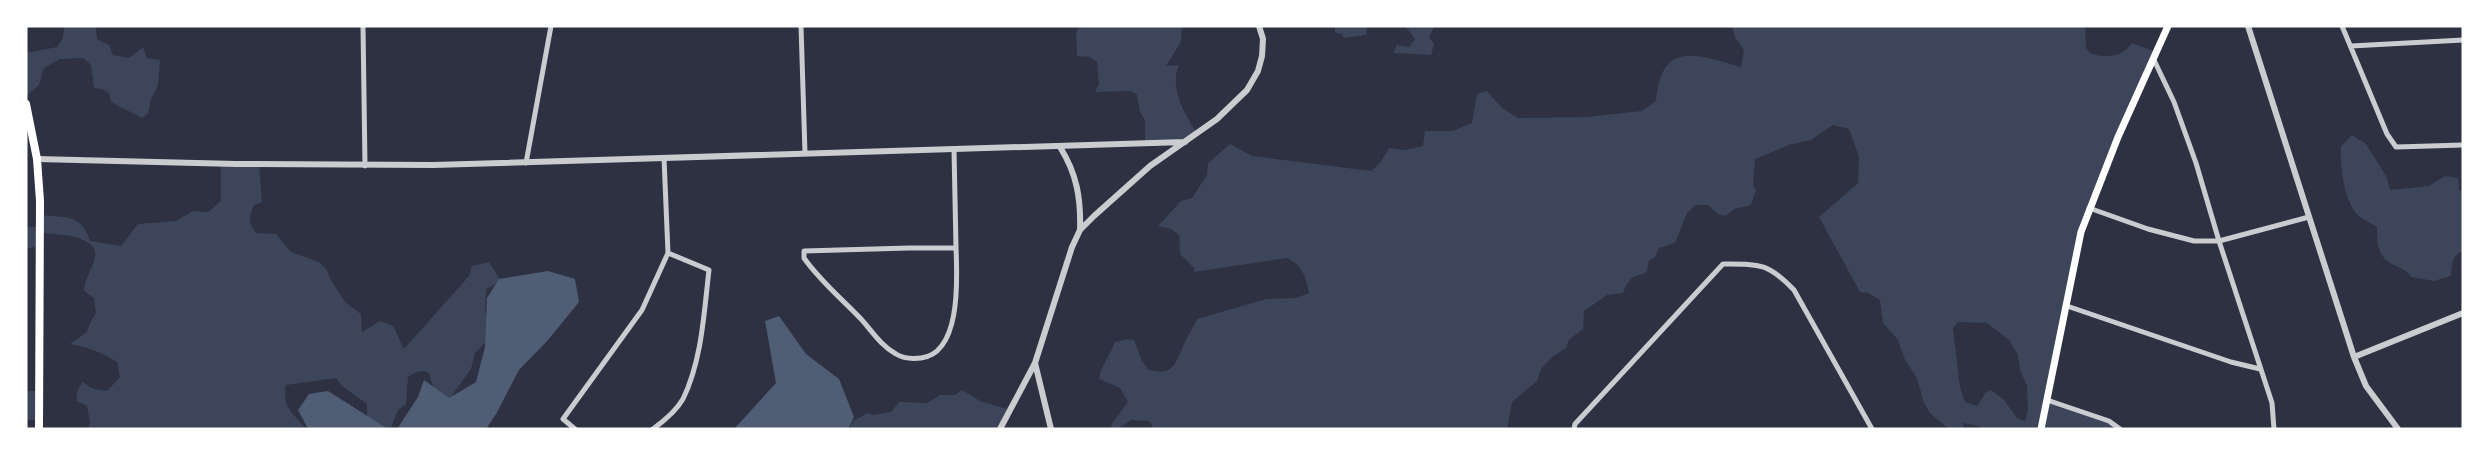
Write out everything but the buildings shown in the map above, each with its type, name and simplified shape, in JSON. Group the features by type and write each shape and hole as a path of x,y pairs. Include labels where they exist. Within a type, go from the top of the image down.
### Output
{"main road":[{"path":"2041,429 2081,232 2118,137 2168,26"},
{"path":"26,104 37,158 41,233 39,429"}],"street":[{"path":"363,26 365,166"},
{"path":"526,163 551,26"},
{"path":"801,26 805,153"},
{"path":"1080,230 1150,166 1217,119 1250,84 1258,71 1262,56 1263,39 1259,26"},
{"path":"2248,26 2354,357 2366,386 2398,429"},
{"path":"2342,26 2388,134 2396,147 2463,145"},
{"path":"2351,46 2463,40"},
{"path":"2154,60 2174,102 2196,162 2218,241 2272,403 2274,429"},
{"path":"37,158 168,163 365,166 526,163 1185,142"},
{"path":"1000,429 1005,415 1035,363 1072,247 1080,230 1081,210 1076,178 1060,147"},
{"path":"954,150 957,286 955,315 947,337 937,350 926,358 910,359 896,354 879,340 804,258 804,251 956,248"},
{"path":"575,429 563,419 642,310 668,253 664,158"},
{"path":"2089,208 2148,229 2194,241 2218,241 2309,217"},
{"path":"653,429 668,418 682,400 695,366 704,317 709,270 668,253"},
{"path":"1574,429 1575,424 1723,264 1752,264 1776,272 1794,290 1872,429"},
{"path":"2067,306 2222,359 2260,369"},
{"path":"2354,357 2463,313"},
{"path":"1035,363 1051,429"},
{"path":"2047,400 2109,421 2120,429"}],"shaded area":[{"path":"64,26 96,26 97,39 109,45 113,55 129,58 143,47 147,58 160,60 158,85 151,99 148,114 142,118 111,102 109,93 102,89 94,88 91,65 83,58 60,59 44,68 39,85 26,96 26,53 57,47 63,38"},
{"path":"1080,26 1182,26 1181,42 1166,66 1179,65 1176,82 1179,100 1196,132 1185,140 1145,142 1145,120 1140,112 1137,95 1131,91 1095,92 1099,84 1097,62 1090,57 1077,56 1076,32"},
{"path":"1335,26 1367,26 1366,35 1344,38 1342,34 1335,33"},
{"path":"1405,26 1435,26 1429,37 1434,44 1431,55 1393,53 1397,45 1409,47 1415,39"},
{"path":"1732,26 2085,26 2086,48 2091,54 2108,56 2119,54 2132,43 2156,52 2086,216 2048,397 2122,429 1982,429 1979,426 1963,423 1964,429 1948,429 1930,413 1924,403 1917,378 1905,360 1898,340 1883,323 1880,300 1868,293 1860,292 1819,217 1858,183 1859,157 1849,129 1833,125 1811,140 1789,145 1755,159 1753,185 1756,191 1751,205 1734,209 1726,216 1718,214 1708,205 1696,205 1687,213 1675,243 1659,248 1655,257 1649,261 1646,273 1631,279 1623,293 1607,295 1584,311 1583,329 1569,340 1566,348 1552,357 1541,369 1537,381 1512,402 1507,429 1154,429 1149,421 1131,420 1118,429 1110,426 1128,402 1120,388 1099,379 1115,342 1128,339 1134,340 1142,361 1149,370 1166,371 1176,363 1197,319 1266,299 1296,298 1309,293 1300,268 1287,258 1194,272 1194,268 1180,254 1179,235 1171,229 1158,226 1181,201 1192,198 1207,175 1208,163 1230,144 1252,156 1371,171 1380,163 1389,148 1405,150 1423,146 1425,131 1453,131 1472,123 1477,94 1487,91 1502,108 1518,118 1586,117 1642,111 1656,101 1659,81 1665,68 1673,60 1683,56 1696,56 1741,67 1744,50 1735,37","holes":["1958,322 1987,323 2009,340 2018,355 2020,370 2027,386 2028,409 2025,421 2017,418 2004,400 1991,390 1986,392 1977,406 1965,402 1960,387 1953,328"]},
{"path":"2352,135 2366,144 2386,176 2390,190 2429,186 2445,176 2458,178 2459,190 2463,192 2463,251 2454,258 2451,276 2434,281 2411,277 2407,271 2390,263 2382,255 2377,240 2377,227 2357,214 2348,200 2342,172 2341,146"},
{"path":"221,164 259,164 262,202 254,205 250,216 256,233 276,234 291,252 319,262 326,269 346,303 361,314 362,332 380,321 393,326 404,349 469,276 472,266 489,262 501,281 486,289 485,310 491,337 475,353 471,369 448,401 436,397 429,373 421,371 415,372 408,377 406,404 398,410 391,428 377,428 367,415 367,404 342,386 336,378 286,385 285,399 287,405 306,429 88,429 90,423 87,406 77,401 77,392 82,382 94,389 107,391 120,377 117,362 94,350 70,344 87,332 96,313 94,298 84,291 95,252 86,241 67,235 42,233 40,247 26,248 26,227 40,227 41,215 65,217 77,221 86,232 90,241 121,246 138,224 176,221 193,211 208,212 221,201"},
{"path":"548,271 575,279 579,302 548,340 519,370 486,429 397,429 418,397 424,380 449,398 476,382 485,347 487,298 499,279"},
{"path":"779,316 806,354 839,379 854,417 848,429 734,429 776,383 765,321"},
{"path":"962,390 980,401 1007,409 1000,429 849,429 853,421 868,413 873,415 891,412 899,402 927,403 940,395 955,395"},
{"path":"26,391 40,391 38,420 26,420"},
{"path":"328,391 388,429 308,429 298,410 309,394"}]}
